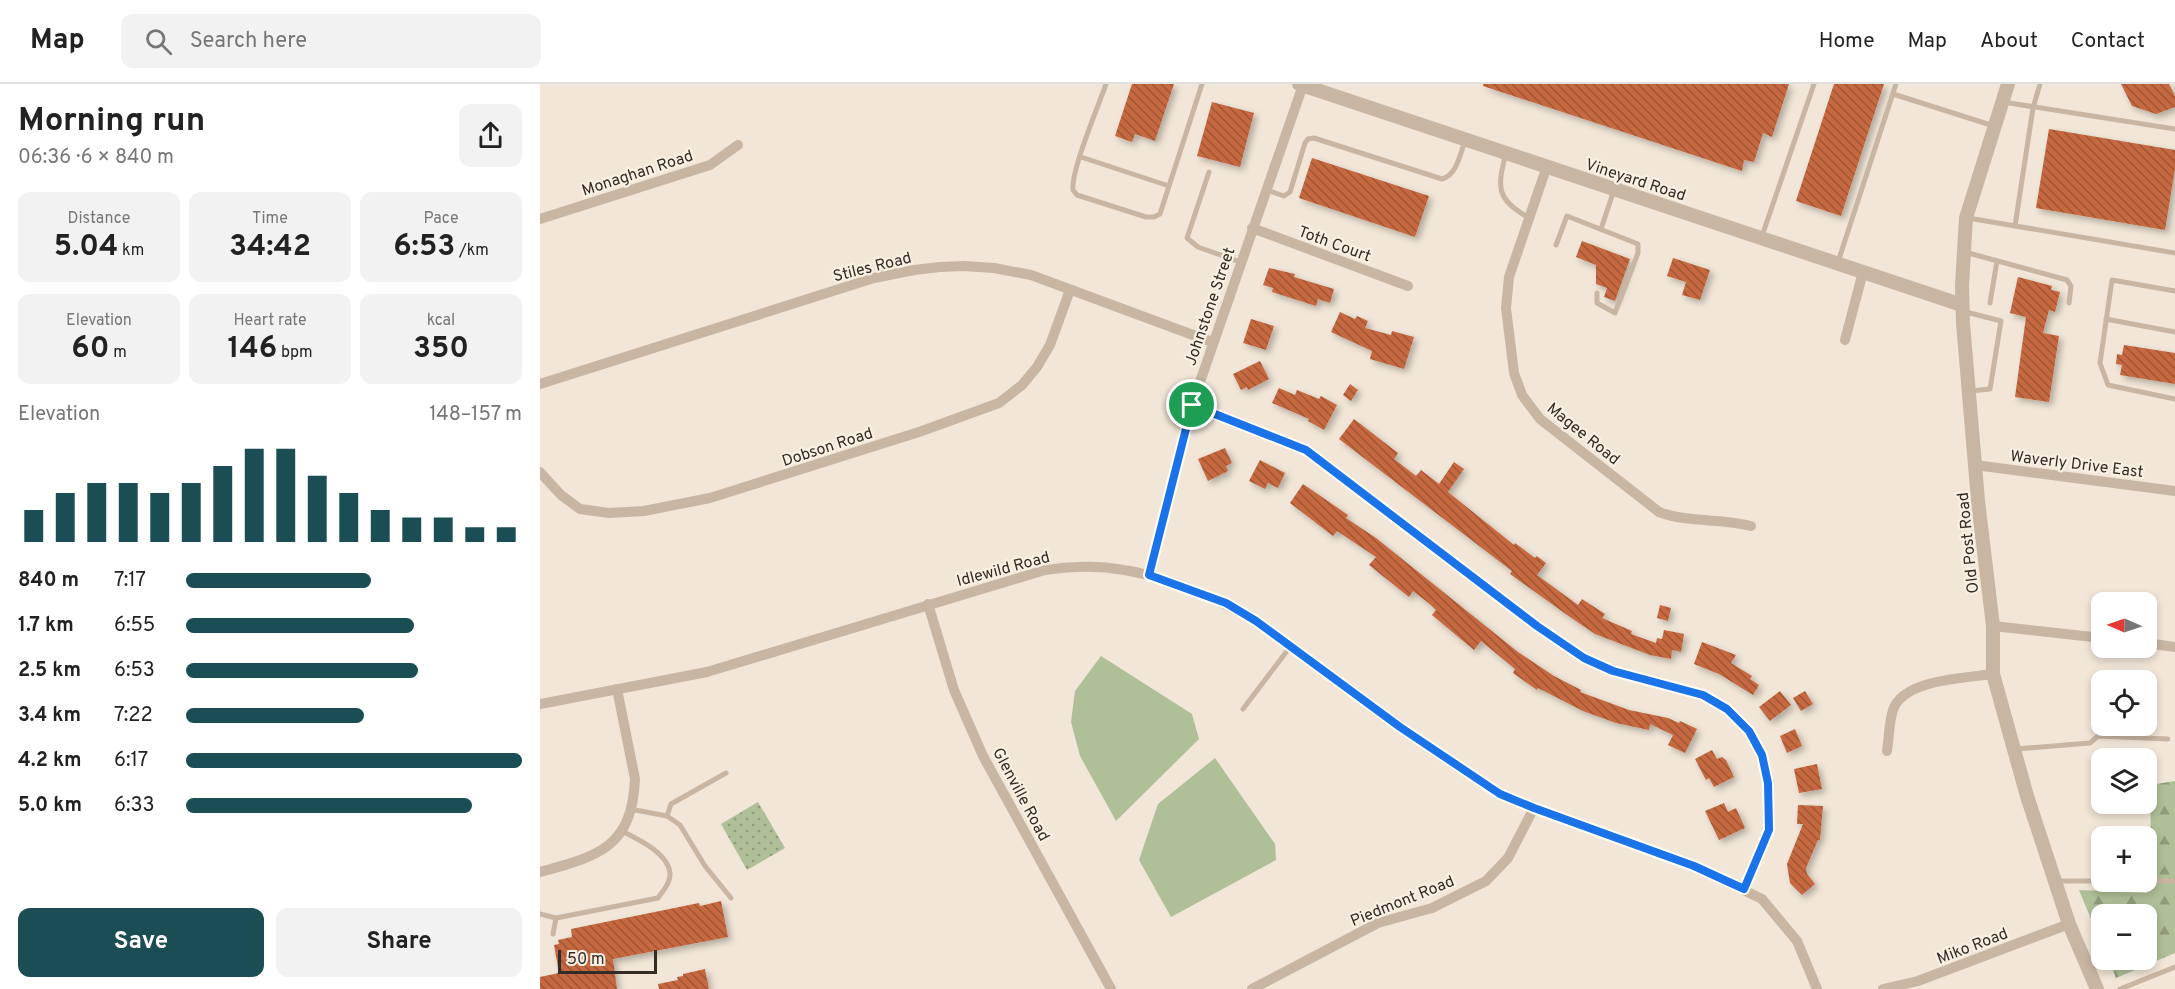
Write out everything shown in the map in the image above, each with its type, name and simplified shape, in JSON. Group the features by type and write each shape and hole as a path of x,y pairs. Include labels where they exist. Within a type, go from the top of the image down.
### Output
{"street":[{"name":"Old Post Road","path":"2008,84 1966,218 1963,251 1962,308 1975,465 1993,626 1994,674 2027,796 2069,924 2097,989"},
{"name":"Vineyard Road","path":"1301,85 1326,88 1506,153 1838,263 1962,308"},
{"name":"Johnstone Street","path":"1149,575 1192,405 1301,85"},
{"name":"Monaghan Road","path":"540,219 710,165 738,145"},
{"name":"Magee Road","path":"1547,166 1509,277 1506,308 1514,373 1522,395 1540,419 1659,512 1675,518 1734,521 1751,526"},
{"name":"Toth Court","path":"1252,228 1408,286"},
{"name":"Stiles Road","path":"540,384 874,278 914,270 964,266 993,268 1030,275 1212,342"},
{"path":"1845,340 1863,272"},
{"name":"Dobson Road","path":"540,472 561,495 580,508 609,513 644,511 711,498 919,432 999,403 1022,385 1037,367 1050,345 1070,290"},
{"path":"1192,405 1306,450 1537,626 1584,658 1613,671 1703,695 1727,709 1749,731 1762,755 1768,783 1769,830 1744,889"},
{"name":"Waverly Drive East","path":"1975,465 2175,491"},
{"name":"Idlewild Road","path":"540,704 708,672 1045,570 1077,566 1117,569 1149,575 1226,603 1256,621 1443,757 1500,794 1694,866 1762,899 1797,941 1817,989"},
{"name":"Glenville Road","path":"928,604 954,690 983,756 1111,989"},
{"path":"1993,626 2091,637"},
{"path":"2157,645 2175,647"},
{"path":"1887,751 1893,709 1907,693 1938,681 1994,674"},
{"path":"540,872 591,857 607,848 622,831 634,794 635,779 617,689"},
{"name":"Piedmont Road","path":"1252,989 1378,923 1432,908 1486,881 1508,858 1534,808"},
{"name":"Miko Road","path":"1883,989 1909,986 2069,924"}],"lane":[{"path":"1106,84 1072,184 1073,190 1077,195 1146,217 1160,214 1202,84"},
{"path":"1761,238 1814,84"},
{"path":"1838,263 1896,84"},
{"path":"2015,226 2033,108 2040,84"},
{"path":"1893,93 1996,126"},
{"path":"2003,102 2175,129"},
{"path":"1265,189 1284,196 1290,192 1305,142 1308,139 1314,138 1442,179 1448,178 1453,173 1466,139"},
{"path":"1506,153 1501,174 1501,194 1512,208 1529,218"},
{"path":"1081,157 1169,186"},
{"path":"1209,172 1187,238 1198,247 1240,262"},
{"path":"1601,229 1614,189"},
{"path":"1556,245 1567,216 1638,244 1638,253 1615,313 1597,303 1597,293"},
{"path":"1966,218 2175,254"},
{"path":"1963,251 2067,280 2071,286 2069,303"},
{"path":"1990,303 1997,261"},
{"path":"2175,291 2112,280 2100,363 2108,385 2175,399"},
{"path":"1962,308 2001,321 1990,389 1969,391"},
{"path":"2106,319 2175,332"},
{"path":"1243,709 1290,647"},
{"path":"2015,749 2090,743 2098,736 2168,739"},
{"path":"667,816 671,804 726,773"},
{"path":"630,809 667,816 680,825 705,866 730,898"},
{"path":"540,914 556,918 658,898 666,887 670,875 666,863 636,838 622,831"},
{"path":"2055,881 2091,881"},
{"path":"2157,881 2175,881"},
{"path":"553,934 556,918"},
{"path":"2120,989 2175,967"}],"green space":[{"path":"1101,656 1192,714 1199,739 1116,821 1080,756 1071,722 1075,691"},
{"path":"1215,758 1275,844 1276,860 1171,917 1139,860 1158,804"},
{"path":"2175,781 2175,953 2157,961 2157,904 2091,904 2091,919 2079,890 2157,892 2157,826 2151,826 2150,814 2157,814 2157,784"},
{"path":"758,802 785,848 747,870 721,824"},
{"path":"2113,970 2135,970 2116,978"}],"building":[{"path":"1132,84 1174,84 1155,141 1135,134 1132,142 1115,136"},
{"path":"1483,84 1789,84 1772,137 1763,133 1754,162 1744,160 1742,171 1483,86"},
{"path":"1834,84 1884,84 1841,216 1796,201"},
{"path":"2121,84 2169,84 2175,96 2175,107 2156,114 2132,106"},
{"path":"1212,102 1254,113 1240,167 1197,156"},
{"path":"2049,129 2175,150 2175,169 2165,230 2036,208"},
{"path":"1312,158 1429,196 1415,237 1299,198"},
{"path":"1582,241 1630,259 1615,301 1604,297 1607,288 1596,284 1596,265 1576,257"},
{"path":"1673,258 1710,270 1700,300 1682,295 1686,282 1667,276"},
{"path":"1269,268 1295,274 1294,277 1334,289 1330,303 1318,299 1316,306 1272,292 1273,288 1263,285"},
{"path":"2018,277 2052,286 2051,290 2060,292 2055,312 2049,310 2043,333 2059,336 2049,402 2015,397 2026,317 2010,313"},
{"path":"1340,312 1355,319 1357,316 1368,321 1365,328 1391,335 1392,331 1414,337 1404,369 1370,359 1372,351 1331,332"},
{"path":"1251,319 1274,326 1266,350 1243,343"},
{"path":"2124,345 2175,353 2175,384 2120,375 2122,365 2116,364 2117,354 2122,355"},
{"path":"1260,361 1269,379 1248,390 1247,387 1241,390 1233,374"},
{"path":"1350,384 1358,390 1351,401 1343,395"},
{"path":"1279,388 1295,395 1297,390 1319,399 1321,396 1337,405 1324,430 1308,421 1309,419 1272,403"},
{"path":"1354,419 1398,453 1394,459 1416,476 1421,470 1439,484 1454,462 1464,469 1448,492 1514,545 1515,543 1546,563 1537,575 1578,605 1582,599 1605,614 1602,618 1632,631 1631,634 1656,643 1657,638 1662,639 1664,630 1684,634 1681,652 1672,650 1671,659 1650,655 1595,634 1570,617 1510,574 1512,571 1339,439"},
{"path":"1225,448 1232,463 1226,466 1228,471 1208,481 1198,459"},
{"path":"1260,460 1285,473 1278,488 1268,483 1265,489 1249,481"},
{"path":"1303,484 1348,515 1346,518 1376,538 1518,652 1554,676 1581,690 1580,692 1629,710 1668,718 1679,723 1680,721 1697,729 1685,753 1668,745 1673,735 1650,724 1649,730 1616,723 1583,711 1538,688 1537,690 1513,673 1515,669 1481,641 1474,650 1432,615 1436,610 1431,605 1413,591 1409,597 1369,565 1376,557 1337,531 1333,536 1290,503"},
{"path":"1660,605 1671,608 1668,621 1657,618"},
{"path":"1702,642 1736,655 1731,663 1752,676 1750,679 1759,685 1753,695 1719,674 1694,664"},
{"path":"1780,691 1791,705 1770,721 1759,707"},
{"path":"1805,691 1813,704 1801,711 1793,698"},
{"path":"1795,729 1802,746 1787,753 1780,736"},
{"path":"1712,750 1717,759 1722,757 1726,760 1734,777 1714,787 1709,778 1706,780 1695,759"},
{"path":"1817,764 1822,789 1799,793 1794,769"},
{"path":"1724,803 1728,812 1736,808 1745,828 1719,840 1705,811"},
{"path":"1798,805 1823,806 1820,840 1806,868 1807,874 1815,884 1802,895 1790,883 1787,864 1803,824 1797,824"},
{"path":"721,901 728,937 613,959 617,989 540,989 540,977 559,973 554,945 559,944 558,940 572,937 571,929 699,903 700,906"},
{"path":"705,969 709,989 659,989 658,984 678,980 677,977 683,974"}],"route":[{"path":"1192,405 1306,450 1537,626 1584,658 1613,671 1703,695 1727,709 1749,731 1762,755 1768,783 1769,830 1744,889 1694,866 1500,794 1400,727 1256,621 1226,603 1149,575 1192,405"}]}
